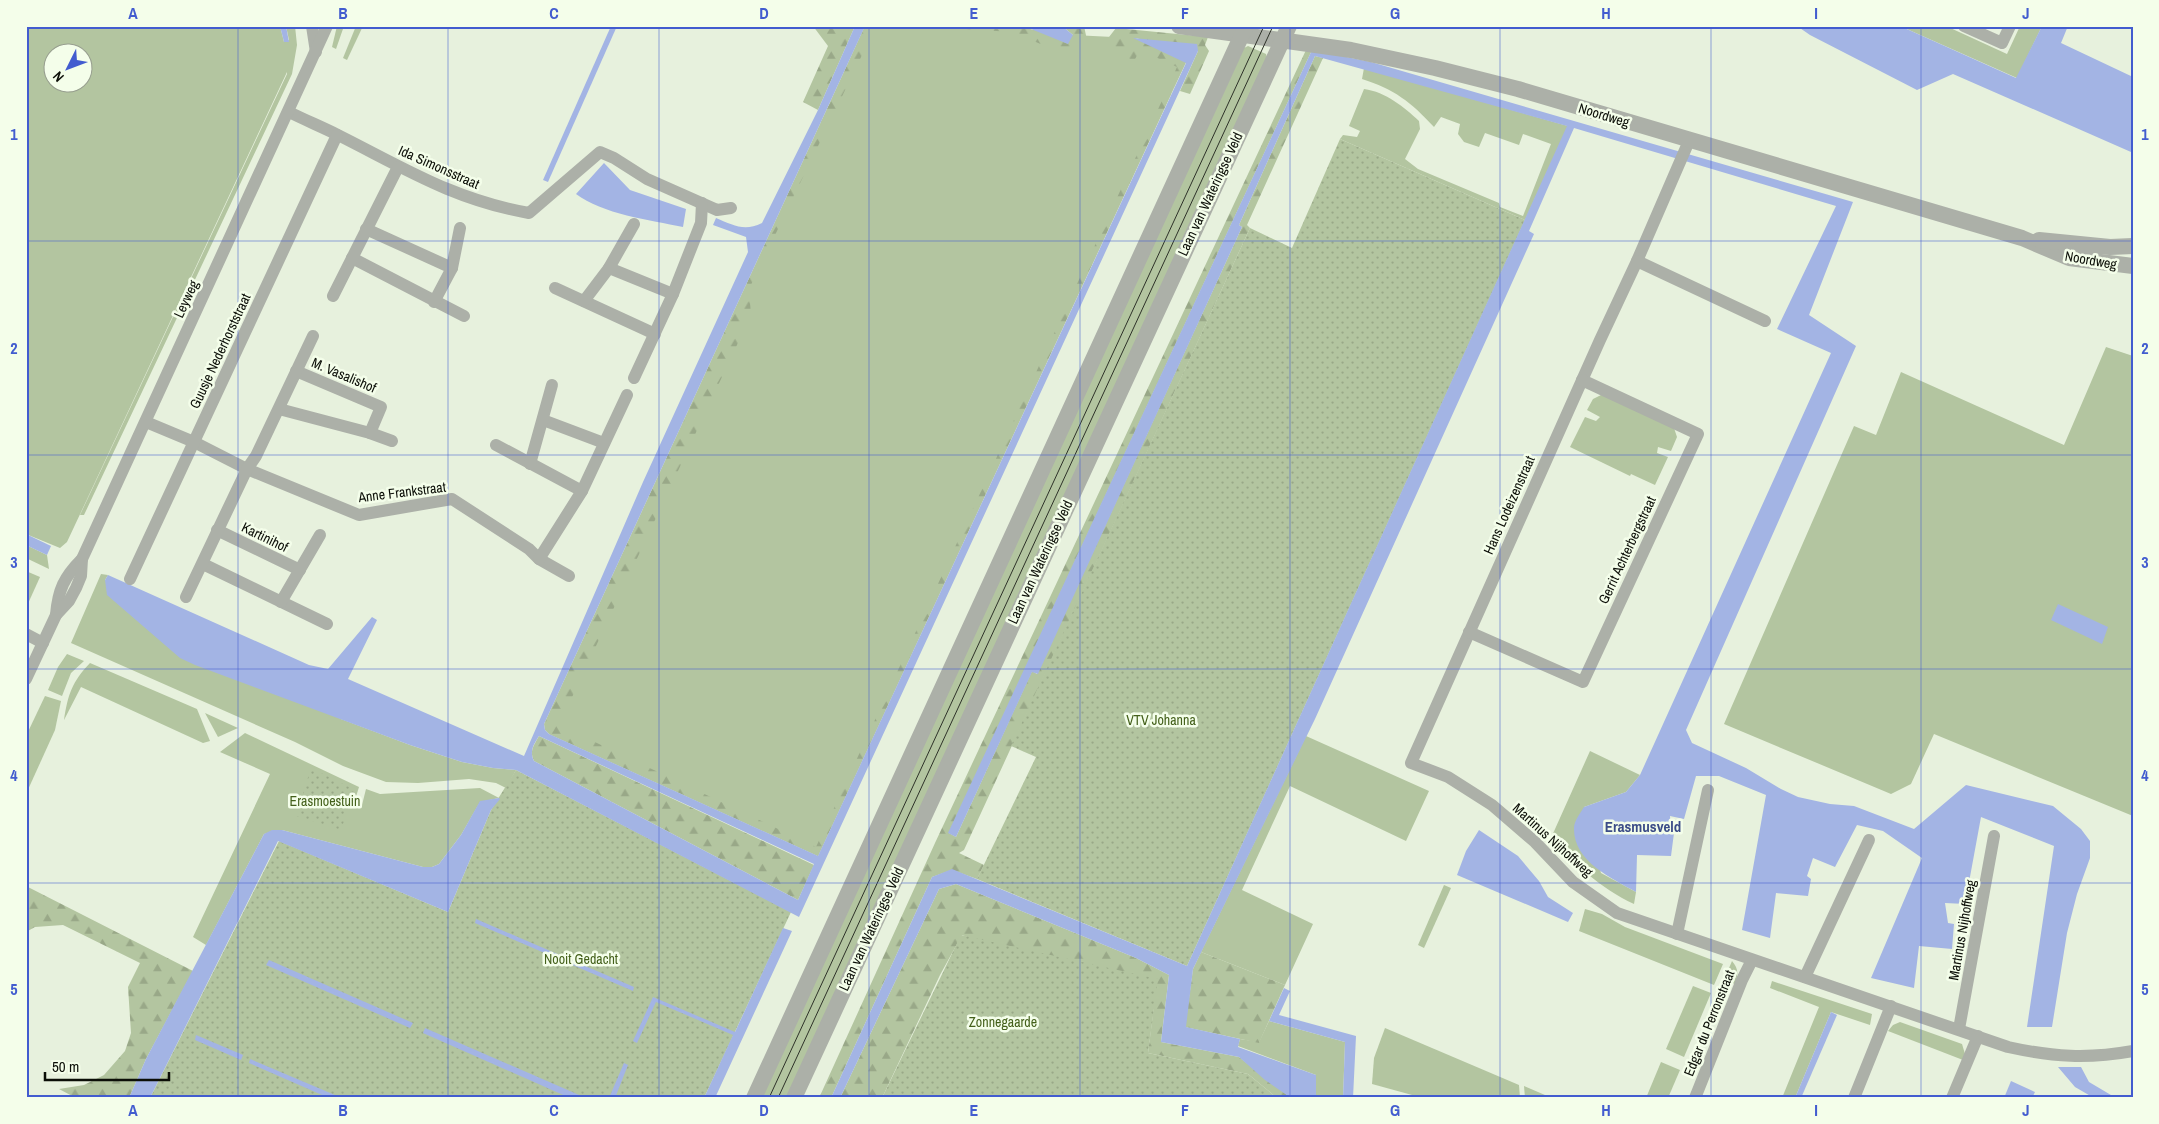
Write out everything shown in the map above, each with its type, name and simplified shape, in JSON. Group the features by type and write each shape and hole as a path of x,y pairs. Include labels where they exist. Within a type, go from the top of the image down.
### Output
{"street":[{"path":"312,26 316,52"},
{"name":"Leyweg","path":"26,679 56,615 58,595 69,572 82,559 327,26"},
{"name":"Noordweg","path":"1179,26 1285,33 1350,50 1444,70 1518,89 1685,151 2022,238 2069,258 2133,266"},
{"path":"1964,26 2002,43 2010,26"},
{"path":"754,1098 1244,30"},
{"name":"Laan van Wateringse Veld","path":"794,1098 1285,33"},
{"name":"Ida Simonsstraat","path":"289,112 398,167 468,198 530,213 600,152 614,158 647,179 717,210 730,208"},
{"name":"Guusje Nederhorststraat","path":"130,579 337,135"},
{"name":"Hans Lodeizenstraat","path":"1410,762 1685,151"},
{"path":"333,296 398,167"},
{"path":"634,378 656,334 701,223 702,203"},
{"path":"584,301 609,268 634,224"},
{"path":"366,228 452,268"},
{"path":"434,302 452,268 460,228"},
{"name":"Noordweg","path":"2022,238 2110,247 2133,246"},
{"path":"352,258 464,316"},
{"path":"1637,261 1765,321"},
{"path":"609,268 673,294"},
{"path":"555,288 656,334"},
{"name":"M. Vasalishof","path":"247,469 256,456 313,336"},
{"name":"M. Vasalishof","path":"296,371 381,407 370,433"},
{"name":"Gerrit Achterbergstraat","path":"1469,632 1583,682 1698,434 1582,380"},
{"path":"530,464 552,385"},
{"path":"539,559 582,491 627,395"},
{"path":"279,408 370,433 392,441"},
{"path":"543,420 604,443"},
{"name":"Anne Frankstraat","path":"146,422 194,442 247,469 359,515 452,500 529,549 539,559 569,576"},
{"path":"496,445 582,491"},
{"name":"Kartinihof","path":"186,597 247,469"},
{"name":"Kartinihof","path":"217,530 300,570"},
{"path":"281,602 320,535"},
{"path":"203,564 327,624"},
{"path":"26,634 44,643"},
{"name":"Martinus Nijhoffweg","path":"1410,762 1448,777 1492,805 1534,842 1573,882 1617,912 1752,960 2008,1046 2059,1056 2106,1056 2133,1051"},
{"path":"1678,934 1708,790"},
{"name":"Martinus Nijhoffweg","path":"1959,1029 1994,836"},
{"path":"1805,977 1869,840"},
{"name":"Edgar du Perronstraat","path":"1694,1098 1752,960"},
{"path":"1854,1098 1891,1006"},
{"path":"1952,1098 1978,1036"}],"green space":[{"path":"26,26 280,26 284,42 289,40 286,26 295,26 297,45 292,74 84,515 80,515 287,72 67,542 60,548 26,534"},
{"path":"337,26 344,26 336,49 332,47"},
{"path":"356,26 363,26 347,60 343,58"},
{"path":"813,26 855,26 818,110 803,102 828,46"},
{"path":"865,26 1005,26 1073,35 1133,38 1186,62 818,856 549,734"},
{"path":"865,26 876,26 749,289 751,315 559,725 816,847 1166,92 1171,94 818,856 549,734 545,730 544,724"},
{"path":"919,26 1005,26 1030,29 1068,44 1073,35 1062,26 1084,26 1087,40 1072,57 1012,32"},
{"path":"1900,26 1946,26 2007,54 2020,26 2042,26 2017,78"},
{"path":"1116,28 1208,37 1205,45 1209,51 1190,94 1180,91 1198,51 1135,38 1186,62 1174,87 1169,85 1177,67 1140,50 1134,61 1106,47 1109,37"},
{"path":"1248,46 1266,54 1267,58 789,1098 758,1098 1244,48"},
{"path":"1306,50 1312,50 949,833 956,837 1032,671 1037,674 1242,227 1239,225 1315,56 1323,58 1247,225 1250,228 964,850 959,853 984,865 977,879 952,870 932,877 831,1098 819,1098 935,843"},
{"path":"1364,68 1568,126 1525,220 1340,139 1343,135 1357,137 1360,131 1349,126 1364,89 1380,93 1401,106 1419,121 1420,129 1405,159 1418,169 1499,203 1500,207 1523,216 1551,144 1523,134 1519,145 1485,133 1479,147 1464,142 1458,134 1460,124 1441,117 1434,127 1418,110 1401,97 1384,87 1362,79"},
{"name":"VTV Johanna","path":"1340,139 1525,220 1187,966 977,879 1036,757 1011,746 1250,228 1292,248"},
{"path":"2106,347 2133,356 2133,816 1934,734 1911,784 1891,794 1724,724 1854,426 1876,435 1901,372 2064,445"},
{"path":"1603,394 1674,428 1677,437 1671,451 1658,447 1657,453 1668,457 1655,485 1631,474 1630,476 1570,447 1585,417 1596,421 1600,417 1587,410 1593,399"},
{"path":"26,545 47,555 49,569 26,558"},
{"path":"26,571 40,577 26,608"},
{"path":"101,574 108,575 105,580 341,719 462,762 516,770 506,788 496,783 469,779 418,783 386,782 343,766 295,742 71,643"},
{"path":"67,654 84,661 71,673 62,696 48,690 58,667"},
{"path":"90,663 197,709 210,741 203,743 81,687 64,720 72,689 79,676"},
{"path":"45,696 61,701 55,730 26,794 26,736"},
{"path":"205,713 238,728 218,737"},
{"path":"245,733 359,787 354,803 362,805 366,789 380,794 480,788 499,798 480,802 461,835 439,864 432,867 423,867 282,830 264,834 206,945 193,937 270,774 220,752"},
{"path":"539,736 814,865 798,900 534,761 532,751"},
{"path":"1306,736 1429,791 1406,841 1290,786 1242,890 1313,924 1285,985 1201,952"},
{"path":"1590,751 1640,775 1626,792 1584,807 1601,873 1636,892 1634,904 1599,883 1551,838"},
{"name":"Erasmoestuin","path":"311,768 355,790 341,830 296,816"},
{"name":"Nooit Gedacht","path":"516,770 791,912 704,1098 150,1098 279,841 448,912 491,810"},
{"path":"956,884 1136,958 1169,975 1161,1042 1239,1057 1291,1098 1277,1098 1248,1074 1148,1053 1154,1006 962,935 940,975 882,1098 840,1098 939,889"},
{"path":"1444,885 1451,888 1424,948 1418,945"},
{"path":"26,886 193,971 146,1059 129,1098 76,1098 59,1089 84,1085 104,1075 125,1051 131,1033 128,987 140,963 63,925 35,927 26,932"},
{"path":"1585,909 1602,914 1625,927 1723,964 1714,985 1579,931"},
{"name":"Zonnegaarde","path":"961,935 1158,979 1148,1053 1248,1074 1277,1098 882,1098"},
{"path":"1201,952 1285,985 1259,1043 1185,1027 1193,969"},
{"path":"1732,961 1737,972 1735,984 1724,980"},
{"path":"1772,981 1872,1014 1870,1025 1831,1012 1795,1098 1782,1098 1819,1007 1770,988"},
{"path":"1693,986 1711,993 1684,1057 1666,1049"},
{"path":"1269,1021 1345,1042 1343,1098 1316,1098 1316,1075 1238,1046 1240,1039 1259,1042"},
{"path":"1900,1022 1962,1044 1965,1054 1963,1060 1888,1031 1893,1025"},
{"path":"1385,1028 1519,1085 1520,1098 1423,1098 1372,1084 1374,1058"},
{"path":"1661,1062 1680,1070 1668,1098 1646,1098"},
{"path":"1524,1086 1552,1098 1525,1098"}],"water":[{"path":"280,26 286,26 289,42 284,42"},
{"path":"611,26 617,26 548,182 543,180"},
{"path":"855,26 865,26 544,724 545,730 549,734 818,856 1186,63 1133,38 1197,44 1198,51 799,917 516,770 462,762 410,745 195,665 180,658 107,595 105,580 108,575 309,665 328,669 372,617 377,620 348,679 524,756 643,482 748,252 746,237 713,225 716,218 744,227 756,226 762,223 818,110","holes":["539,736 814,864 798,900 534,761 532,754 534,745"]},
{"path":"1005,26 1062,26 1073,35 1068,44 1031,29"},
{"path":"1797,26 1900,26 2016,78 2042,26 2068,26 2061,43 2133,77 2133,148 2131,152 1953,74 1917,90 1810,35"},
{"path":"1312,50 1371,62 1853,202 1809,315 1856,346 1686,730 1692,743 1746,768 1798,797 1830,804 1854,806 1914,829 1966,785 2053,806 2081,829 2090,841 2090,858 2077,894 2067,933 2052,1027 2027,1027 2054,846 1981,817 1965,904 1945,903 1948,923 1954,924 1952,949 1919,946 1914,988 1871,978 1922,858 1883,831 1857,825 1835,867 1813,858 1807,876 1811,879 1808,896 1776,893 1770,938 1742,930 1766,795 1719,776 1696,776 1684,819 1670,816 1671,831 1674,833 1671,856 1637,855 1636,892 1595,867 1580,850 1575,840 1574,825 1584,807 1626,792 1640,775 1831,353 1777,329 1836,206 1574,128 1529,231 1534,234 1315,719 1193,969 1186,1027 1240,1039 1238,1047 1316,1075 1316,1098 1291,1098 1265,1080 1239,1057 1161,1042 1169,975 1136,958 956,884 939,889 840,1098 831,1098 932,877 952,869 1187,966 1567,126 1315,56 1239,225 1242,227 1038,674 1032,672 956,837 948,833"},
{"path":"604,163 630,190 686,209 683,227 641,219 599,207 576,194"},
{"path":"26,534 51,546 47,555 26,545"},
{"path":"2058,604 2108,627 2102,644 2051,620"},
{"path":"499,798 491,810 448,912 278,841 150,1098 129,1098 146,1059 264,834 272,830 282,830 423,867 432,867 439,864 461,835 480,801"},
{"path":"1479,830 1518,856 1539,881 1548,897 1573,913 1568,922 1457,875 1466,851"},
{"path":"476,919 634,987 633,991 475,923"},
{"path":"783,928 792,931 715,1098 704,1098 733,1035 656,1002 637,1043 633,1041 653,997 735,1032"},
{"path":"269,960 413,1023 410,1028 266,965"},
{"path":"1284,988 1290,991 1279,1015 1356,1036 1353,1098 1343,1098 1345,1042 1269,1021"},
{"path":"1831,1012 1837,1015 1801,1098 1795,1098"},
{"path":"425,1028 586,1098 570,1098 423,1033"},
{"path":"196,1035 243,1055 241,1060 195,1040"},
{"path":"250,1059 342,1098 329,1098 249,1063"},
{"path":"624,1063 628,1065 615,1098 609,1098"},
{"path":"2058,1067 2081,1067 2089,1082 2116,1098 2094,1098 2075,1087"},
{"path":"2011,1081 2035,1092 2032,1098 2004,1098"}],"tram line":[{"path":"769,1098 1264,26"},
{"path":"778,1098 1273,26"}],"district":[{"name":"Erasmusveld","path":"1643,827"}]}
